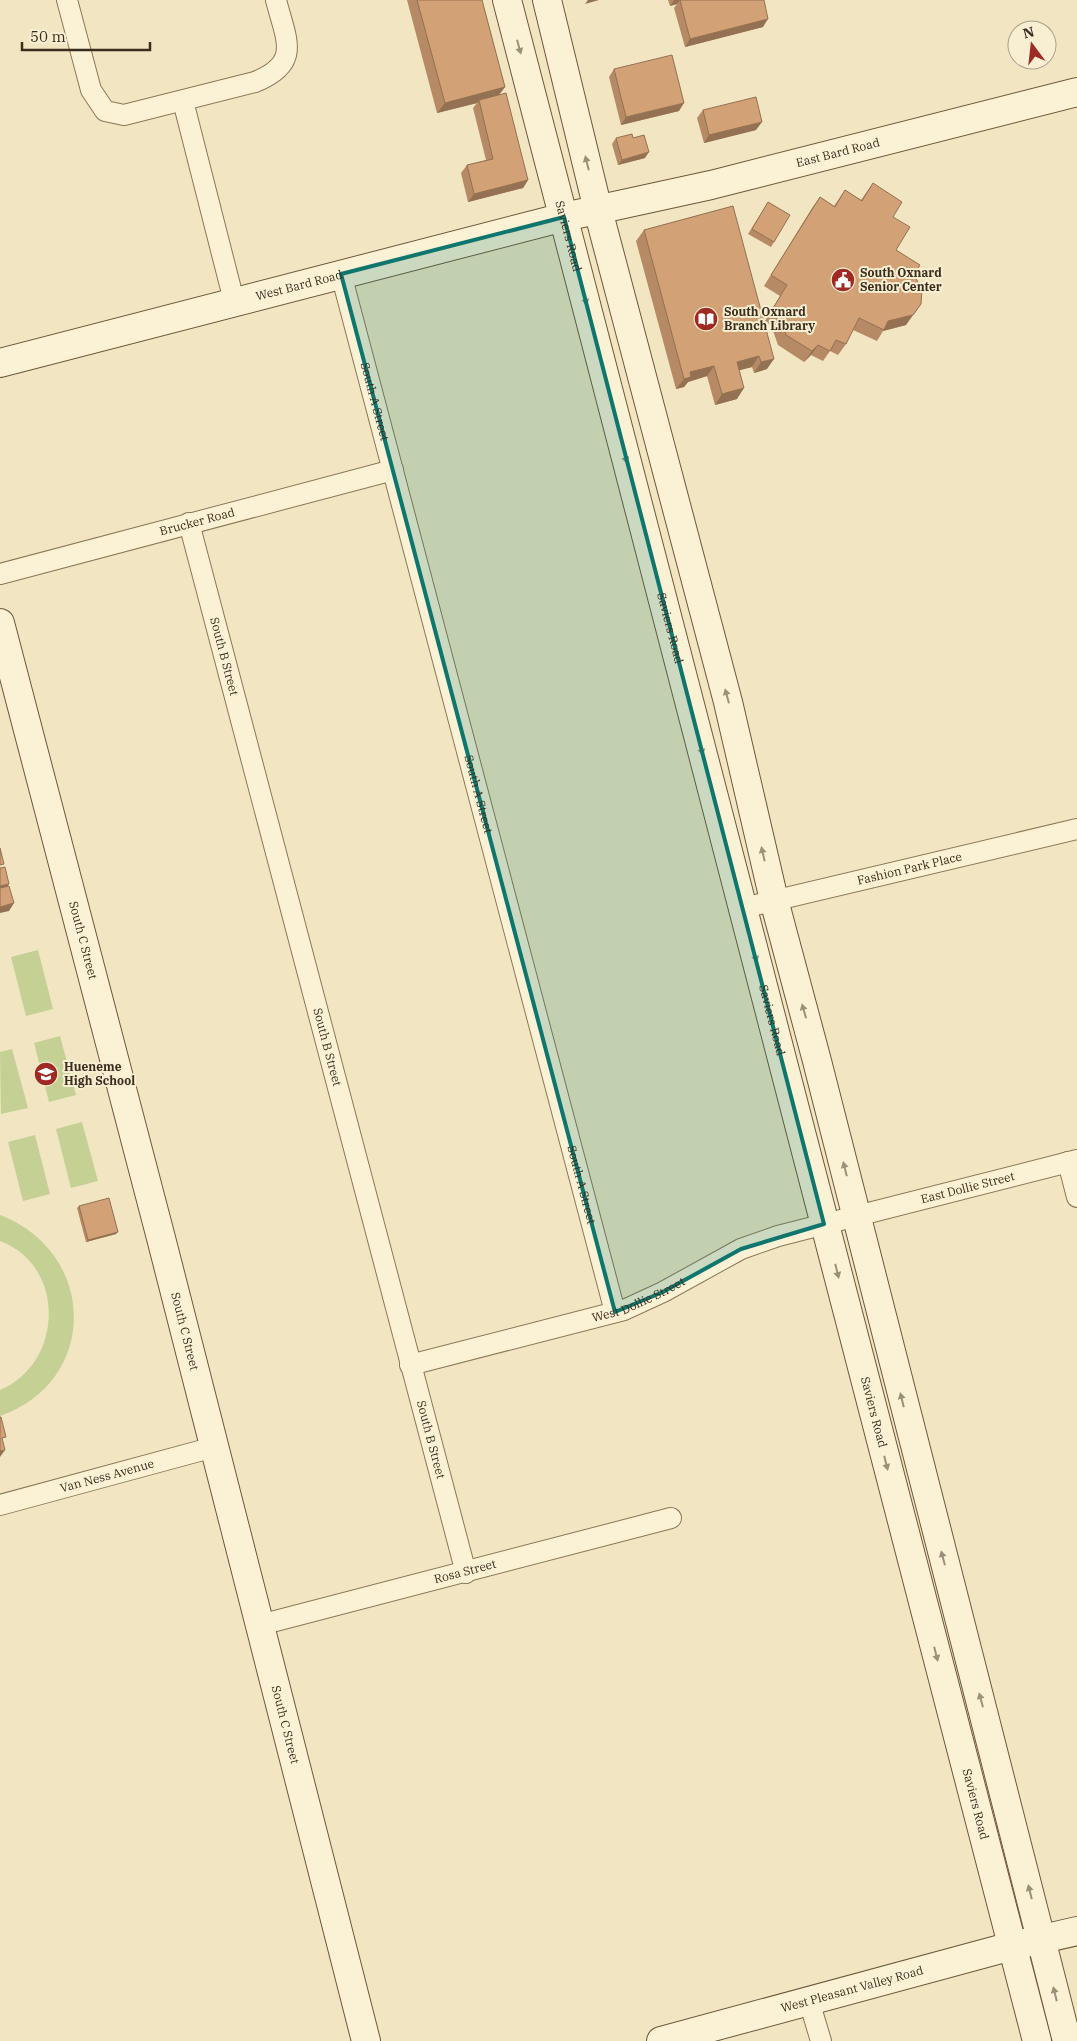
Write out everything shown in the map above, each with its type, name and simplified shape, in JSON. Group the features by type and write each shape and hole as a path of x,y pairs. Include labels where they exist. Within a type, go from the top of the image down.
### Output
{"main road":[{"name":"Saviers Road","path":"507,0 1037,2041"},
{"path":"546,0 598,210 728,702 774,900 857,1216 916,1455 1067,2041"},
{"name":"East Bard Road","path":"598,210 711,185 1077,92"},
{"name":"West Bard Road","path":"0,363 234,301 598,210"},
{"name":"South C Street","path":"0,623 366,2041"},
{"name":"West Pleasant Valley Road","path":"661,2041 1012,1946 1077,1931"}],"street":[{"path":"67,0 91,90 105,111 124,115 255,82 281,68 287,55 285,36 276,0"},
{"path":"183,100 234,301"},
{"name":"South A Street","path":"341,274 615,1312"},
{"name":"Brucker Road","path":"0,574 393,470"},
{"name":"South B Street","path":"189,523 466,1573"},
{"name":"Fashion Park Place","path":"743,908 1077,829"},
{"path":"1073,1161 1077,1197"},
{"name":"East Dollie Street","path":"857,1216 1073,1161"},
{"name":"West Dollie Street","path":"410,1365 615,1312 663,1292 742,1249 778,1236 857,1216"},
{"name":"Van Ness Avenue","path":"0,1506 214,1447"},
{"name":"Rosa Street","path":"260,1625 466,1573 671,1518"},
{"path":"810,2001 821,2041"}],"highlighted area":[{"path":"564,217 824,1224 741,1249 663,1292 615,1312 341,274"}],"green space":[{"path":"38,950 53,1009 26,1016 11,957"},
{"path":"60,1036 76,1095 49,1102 34,1043"},
{"path":"12,1049 28,1108 1,1114 0,1052"},
{"path":"82,1122 98,1181 71,1188 56,1129"},
{"path":"35,1135 50,1194 23,1201 8,1142"},
{"path":"0,1215 32,1233 55,1257 69,1286 74,1316 70,1347 56,1375 33,1399 0,1416 0,1390 21,1377 36,1359 45,1338 49,1315 46,1292 37,1271 22,1254 0,1241"}],"building":[{"path":"417,0 482,0 505,87 445,103"},
{"path":"680,0 764,0 768,19 690,39"},
{"path":"672,55 684,103 626,117 614,69"},
{"path":"506,93 528,180 474,194 467,165 493,159 479,100"},
{"path":"756,97 762,122 709,135 703,110"},
{"path":"632,134 633,138 644,135 649,152 622,160 616,138"},
{"path":"873,183 902,202 893,217 910,227 896,250 920,265 914,275 922,289 921,304 913,315 888,321 884,330 859,318 846,344 836,340 830,351 818,345 812,351 786,335 779,315 772,310 787,285 771,275 820,197 835,207 845,190 862,201"},
{"path":"768,202 790,215 774,242 752,229"},
{"path":"733,206 774,359 761,362 759,356 737,362 744,388 722,394 714,366 690,372 691,377 684,379 644,230"},
{"path":"0,848 4,864 0,865"},
{"path":"5,867 9,884 0,886 0,868"},
{"path":"9,886 14,903 0,907 0,888"},
{"path":"109,1198 118,1232 88,1240 79,1206"},
{"path":"0,1417 6,1437 2,1438 5,1450 0,1451"}],"place":[{"name":"South Oxnard Senior Center","path":"843,280"},
{"name":"South Oxnard Branch Library","path":"706,319"},
{"name":"Hueneme High School","path":"46,1074"}]}
